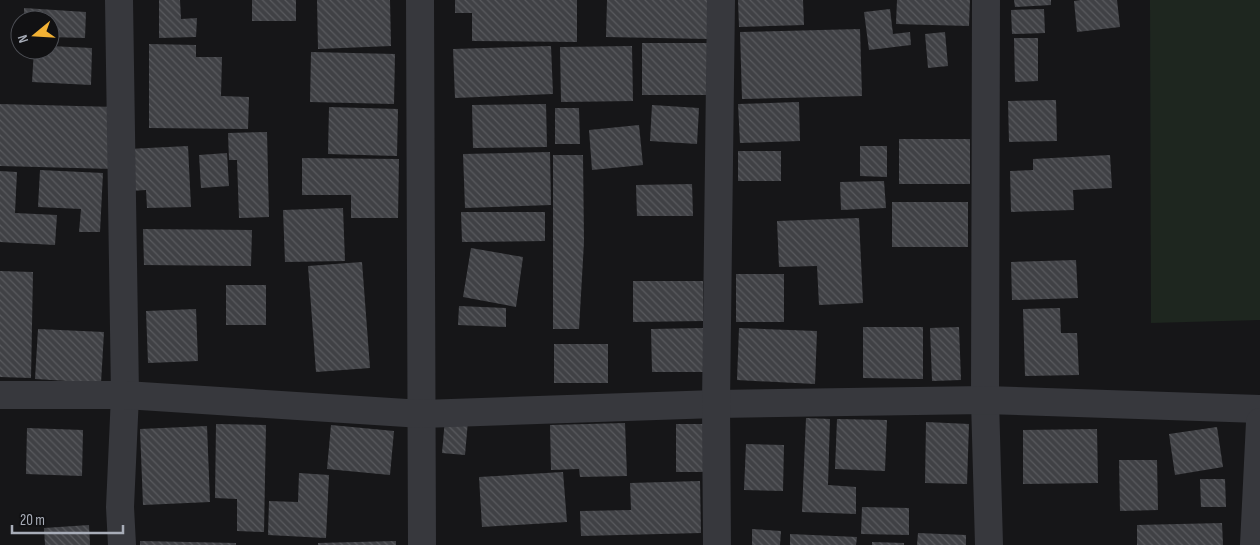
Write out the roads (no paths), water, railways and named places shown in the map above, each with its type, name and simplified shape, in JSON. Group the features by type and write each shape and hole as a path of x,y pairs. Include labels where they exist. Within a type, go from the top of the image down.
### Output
{"street":[{"path":"119,0 125,395 120,507 122,545"},
{"path":"420,0 422,545"},
{"path":"717,545 716,404 721,0"},
{"path":"986,0 985,400 989,545"},
{"path":"0,395 125,395 422,414 716,404 985,400 1260,409"},
{"path":"1254,545 1260,422"}]}
